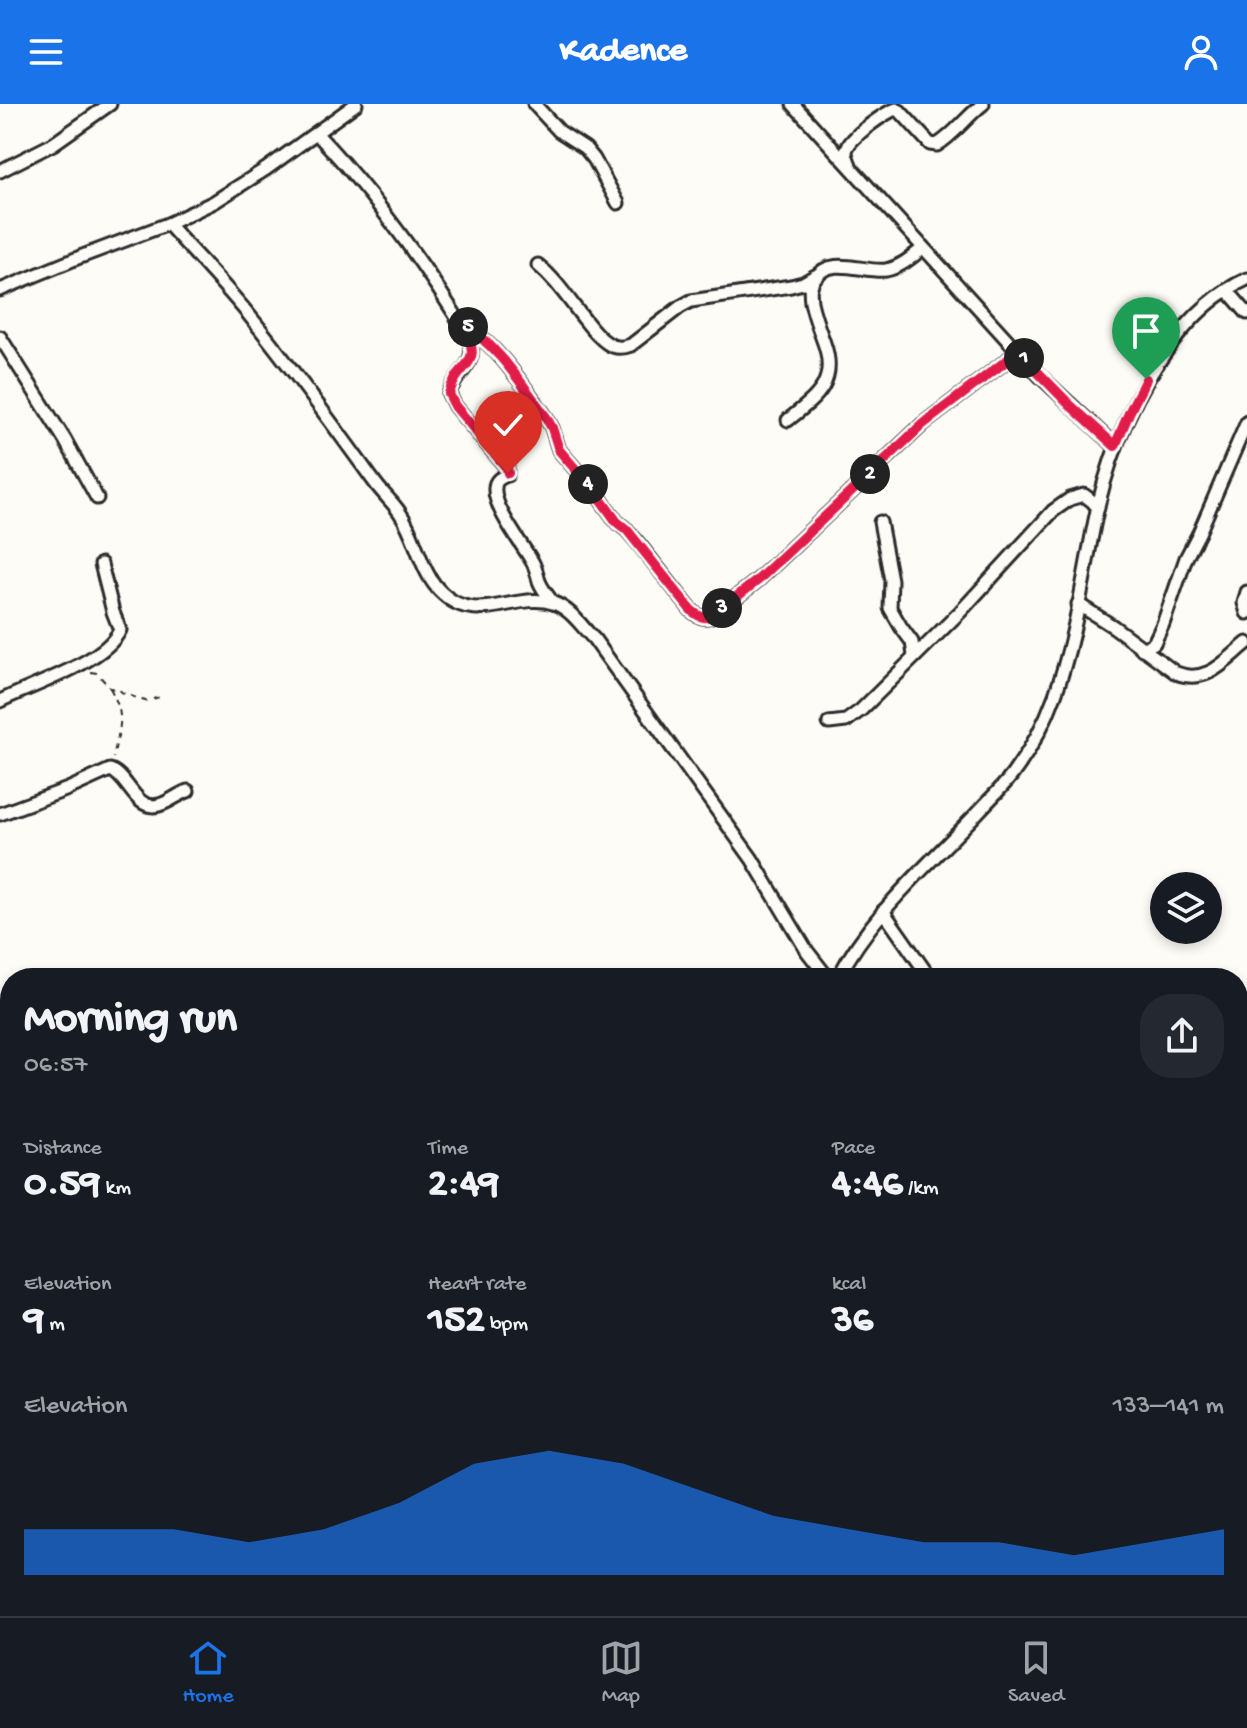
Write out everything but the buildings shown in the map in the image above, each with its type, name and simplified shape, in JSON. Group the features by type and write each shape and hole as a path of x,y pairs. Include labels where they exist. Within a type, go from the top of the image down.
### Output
{"street":[{"path":"0,171 53,144 110,104"},
{"path":"0,290 168,224 214,202 356,104"},
{"path":"534,104 559,131 585,148 618,203"},
{"path":"793,104 1018,352 1115,446"},
{"path":"850,166 846,154 853,139 891,111 900,111 930,144 937,145 983,104"},
{"path":"316,133 348,166 425,267 470,339 472,357 449,394 455,406 507,468 507,475 495,484 497,502 553,603"},
{"path":"168,224 251,317 399,511 430,577 441,593 468,607 491,609 530,601 553,603 566,610 594,639 752,859 819,968"},
{"path":"538,265 593,330 606,342 624,347 691,301 791,286 803,283 825,269 842,265 886,270 901,264 923,248"},
{"path":"788,420 816,396 828,378 830,366 813,315 810,289 815,276"},
{"path":"845,968 883,911 989,800 1018,766 1031,745 1054,697 1068,652 1098,508 1115,446 1134,402 1146,379 1190,322 1213,299 1247,279"},
{"path":"1227,290 1247,313"},
{"path":"461,324 478,335 500,357 546,417 559,450 691,610 706,618 758,580 923,424 1018,352"},
{"path":"0,337 65,440 97,498"},
{"path":"1142,649 1154,643 1159,634 1186,558 1247,422"},
{"path":"829,723 852,718 960,612 1061,505 1084,495 1098,508"},
{"path":"880,522 891,580 890,608 912,642 914,656"},
{"path":"0,701 70,669 114,641 120,630 101,564"},
{"path":"1247,592 1244,603 1247,613"},
{"path":"1078,604 1187,678 1198,678 1215,669 1247,643"},
{"path":"0,814 110,770 122,777 136,797 150,805 159,805 188,791"},
{"path":"883,911 923,968"}],"path":[{"path":"70,669 97,673 110,688 118,706 122,723 110,770"},
{"path":"110,688 145,701 160,697"}],"route":[{"path":"508,473 449,394 472,357 470,339 461,324 478,335 500,357 546,417 559,450 691,610 706,618 758,580 923,424 1018,352 1115,446 1146,379"}]}
